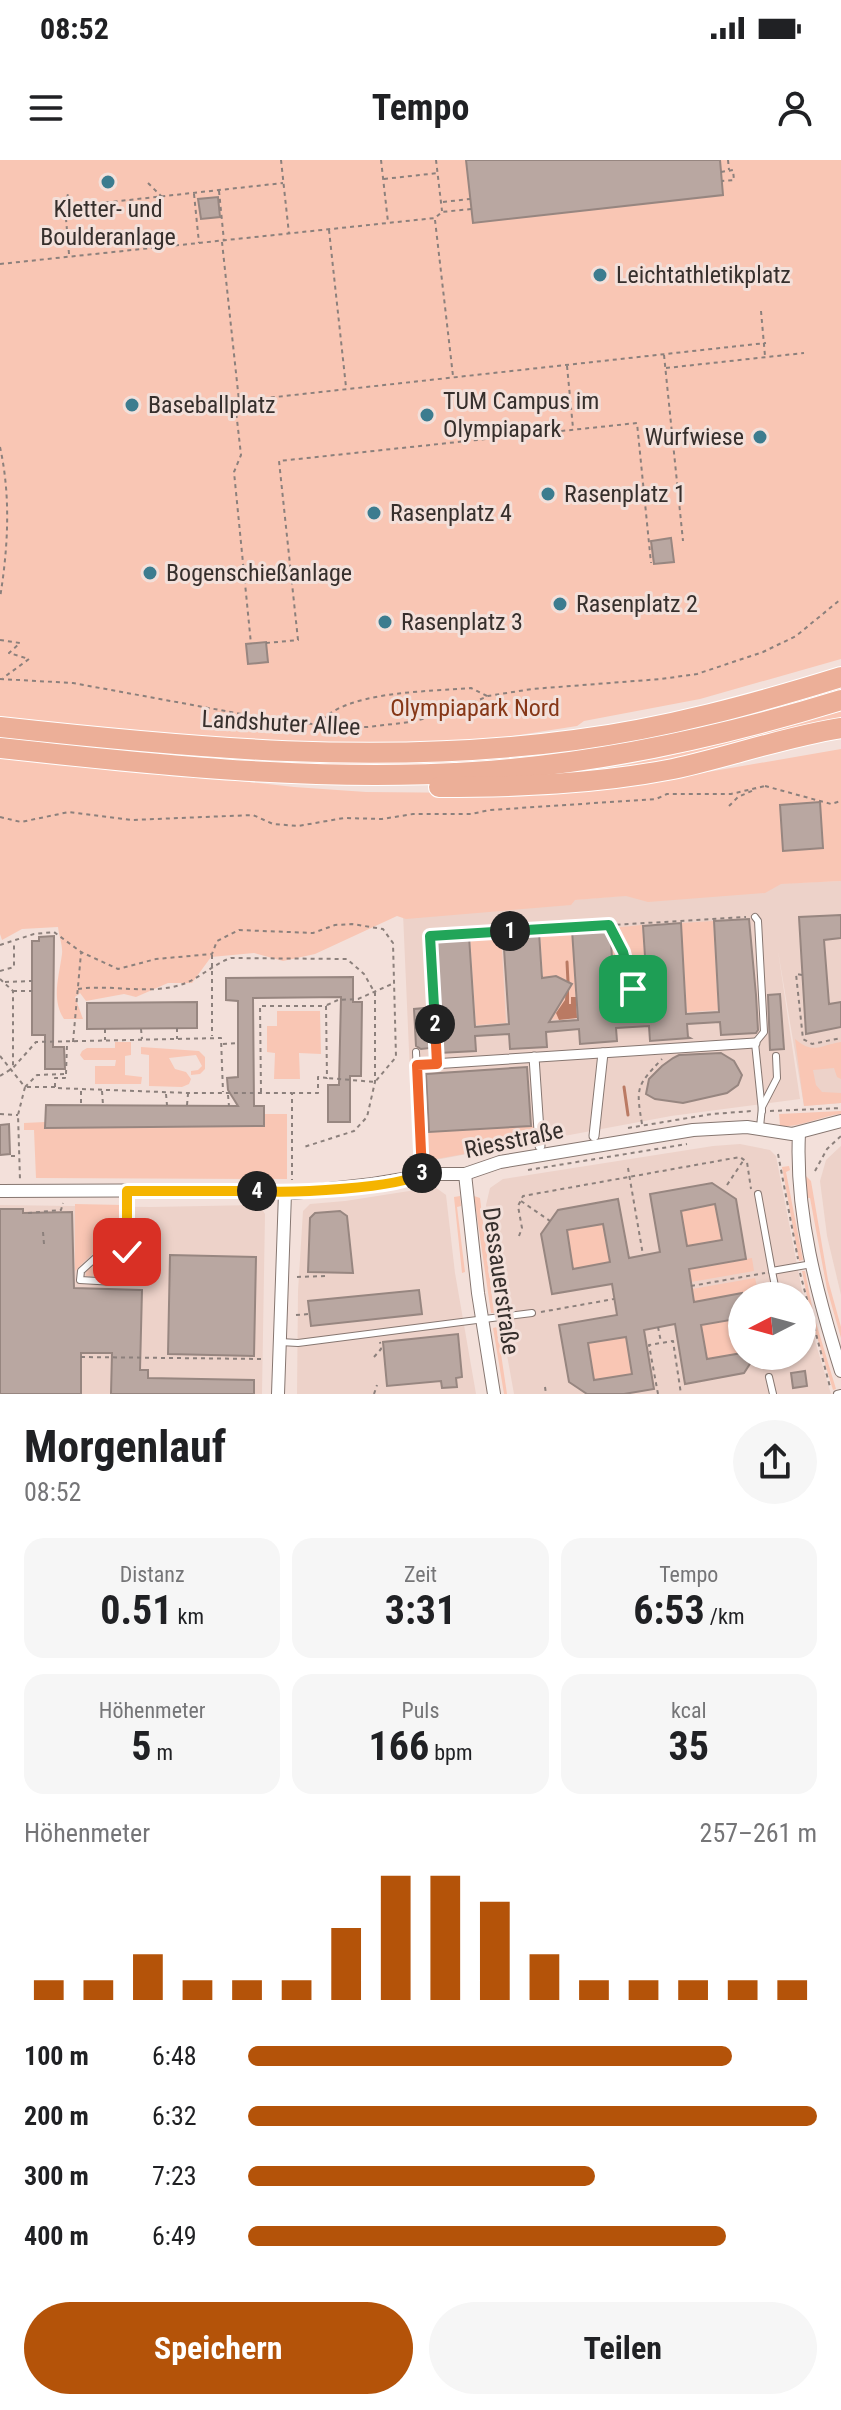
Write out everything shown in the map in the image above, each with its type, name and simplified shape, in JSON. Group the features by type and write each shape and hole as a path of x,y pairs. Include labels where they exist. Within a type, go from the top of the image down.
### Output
{"highway":[{"name":"Landshuter Allee","path":"0,727 264,750 349,754 469,751 630,731 731,709 841,677"},
{"name":"Landshuter Allee","path":"0,748 204,768 372,774 471,772 576,762 685,742 841,700"},
{"path":"736,755 841,728"},
{"path":"372,774 408,787 522,785 635,775 736,755 841,741"}],"street":[{"path":"417,1065 755,1043"},
{"path":"594,1136 603,1053"},
{"path":"534,1057 540,1146"},
{"name":"Riesstraße","path":"0,1191 246,1190 285,1193 373,1184 422,1175 465,1174 500,1162 693,1130 760,1127 783,1134 799,1133 841,1121"},
{"path":"799,1133 798,1179 812,1264 841,1371"},
{"name":"Dessauerstraße","path":"465,1174 494,1394"},
{"path":"278,1394 285,1193"}],"lane":[{"path":"755,917 758,921 764,1032 755,1043 762,1111 760,1127"},
{"path":"416,1052 422,1175"},
{"path":"762,1111 777,1078 776,1056"},
{"path":"127,1191 127,1252 127,1270 115,1282 80,1280 81,1271 102,1252 127,1252"},
{"path":"758,1194 774,1282"},
{"path":"772,1271 812,1264"},
{"path":"280,1342 298,1343 378,1334 532,1313"},
{"path":"769,1377 773,1394"}],"path":[{"path":"281,160 289,234"},
{"path":"381,160 388,223"},
{"path":"436,160 442,212"},
{"path":"728,160 729,171"},
{"path":"721,172 733,170 734,180 722,181"},
{"path":"383,179 438,173"},
{"path":"148,183 162,197"},
{"path":"65,207 283,183"},
{"path":"218,190 239,401"},
{"path":"194,193 199,243"},
{"path":"68,194 65,207 70,257"},
{"path":"441,202 470,199"},
{"path":"0,264 435,218 442,212 471,209"},
{"path":"435,218 453,377"},
{"path":"329,229 346,389"},
{"path":"761,311 765,357"},
{"path":"251,644 234,472 241,455 235,402 765,343"},
{"path":"665,368 804,353"},
{"path":"664,354 683,541"},
{"path":"567,365 574,430"},
{"path":"266,643 298,640 279,461 637,423 651,563"},
{"path":"0,447 7,504 0,598"},
{"path":"1,679 73,683 242,716 317,725 368,727 410,722 452,712 488,696 697,674 752,656 796,636 841,599"},
{"path":"0,640 20,643 9,653 29,659 1,679"},
{"path":"317,725 333,710 363,698 471,688 488,696"},
{"path":"0,817 21,822 69,812 132,820 253,815 273,824 298,826 344,818 471,814 490,810 656,799 667,794 731,794 765,786 831,804 841,801"},
{"path":"729,806 738,797 765,786"},
{"path":"437,1064 430,936 755,917"},
{"path":"212,1038 212,954 217,941 239,930 313,933 335,925 352,924 383,929 393,943 396,1057 375,1082"},
{"path":"609,925 623,952 633,989 626,1018"},
{"path":"0,945 34,934 54,932 81,952 118,969 156,959 212,954"},
{"path":"0,971 14,967 15,941"},
{"path":"73,1042 81,952"},
{"path":"78,989 98,986 161,989 184,985 212,966 231,958 347,959 364,974 375,993 375,1082 367,1117 354,1131 304,1147"},
{"path":"802,975 796,974 803,1039 812,1044 841,1038"},
{"path":"2,980 32,981"},
{"path":"2,980 13,991 13,1068"},
{"path":"261,1092 260,1006 326,1006 338,1000 358,999 393,983"},
{"path":"13,991 32,991"},
{"path":"326,1006 327,1078"},
{"path":"177,1028 177,1039"},
{"path":"105,1029 105,1041"},
{"path":"141,1029 142,1040"},
{"path":"0,1076 13,1068 36,1042 221,1038 223,1094"},
{"path":"254,1042 261,1041"},
{"path":"55,1087 55,1078 65,1078 67,1042"},
{"path":"221,1044 238,1043"},
{"path":"642,1125 638,1097 640,1085 670,1049"},
{"path":"0,1056 13,1068 25,1087"},
{"path":"20,1179 18,1115 25,1087 37,1075 65,1074"},
{"path":"25,1087 223,1094 318,1093 318,1077 375,1082"},
{"path":"81,1091 81,1105"},
{"path":"102,1091 103,1105"},
{"path":"166,1092 167,1105"},
{"path":"187,1105 188,1093"},
{"path":"228,1093 229,1106"},
{"path":"292,1093 292,1180"},
{"path":"0,1114 18,1115"},
{"path":"815,1171 827,1149 841,1136"},
{"path":"524,1171 697,1142"},
{"path":"11,1156 19,1156"},
{"path":"519,1236 522,1228 518,1206 523,1196 740,1157 747,1162 752,1190 758,1194"},
{"path":"727,1185 744,1160"},
{"path":"628,1168 643,1255"},
{"path":"520,1201 550,1221"},
{"path":"28,1213 61,1210 63,1202"},
{"path":"43,1232 44,1244"},
{"path":"691,1286 772,1271"},
{"path":"297,1277 326,1276"},
{"path":"532,1313 614,1299"},
{"path":"296,1315 309,1314"},
{"path":"658,1327 661,1343"},
{"path":"374,1357 381,1349 378,1334"},
{"path":"651,1394 658,1394 649,1345 673,1341 681,1394"},
{"path":"81,1357 263,1359"},
{"path":"374,1394 377,1385"},
{"path":"545,1387 546,1394"}],"shaded area":[{"path":"841,881 841,1103 804,1106 778,951 800,1099 671,1116 414,1164 403,914 768,884"},
{"path":"566,987 569,987 569,1004 571,997 576,997 577,1018 559,1020 556,1013 565,1000"},
{"path":"740,1144 770,1150 776,1156 800,1282 728,1282 728,1370 816,1370 816,1344 831,1394 514,1394 486,1205 490,1188 503,1179 713,1146"},
{"path":"841,1146 841,1295 827,1236 820,1181 826,1160"},
{"path":"435,1187 446,1195 455,1273 476,1394 297,1394 303,1211 310,1204"},
{"path":"0,1205 261,1207 265,1214 262,1394 0,1394"}],"green space":[{"name":"TUM Campus im Olympiapark","path":"0,160 841,160 841,659 700,699 584,721 577,726 487,740 398,746 231,740 0,721"},
{"path":"841,684 841,693 673,738 476,765 297,766 0,742 0,733 440,759"},
{"path":"841,711 841,724 621,770 583,772 711,746"},
{"path":"841,749 841,881 781,884 765,893 648,902 626,896 575,900 571,905 406,919 397,916 315,954 283,961 254,953 211,957 192,983 168,983 136,997 124,994 86,1001 80,993 75,997 83,1019 64,1019 58,1004 62,951 58,927 22,929 2,940 0,934 0,754 294,787 366,792 479,793 487,797 615,788"},
{"path":"569,769 577,773 517,776"},
{"path":"713,921 718,1010 687,1012 681,923"},
{"path":"642,925 648,1013 616,1015 611,928"},
{"path":"572,930 577,1018 546,1020 540,932"},
{"path":"501,934 506,1023 476,1025 470,936"},
{"path":"277,1011 320,1011 321,1054 299,1053 300,1079 274,1079 275,1053 267,1052 267,1026 277,1026"},
{"path":"795,1039 812,1048 841,1042 841,1079 834,1068 813,1070 816,1085 822,1092 841,1093 841,1103 804,1106"},
{"path":"115,1042 131,1042 131,1055 125,1056 125,1075 142,1077 141,1084 95,1084 95,1066 115,1066 116,1060 84,1060 80,1055 87,1048 115,1048"},
{"path":"141,1047 199,1051 205,1057 205,1069 200,1074 191,1075 191,1071 202,1066 196,1055 169,1058 175,1069 186,1072 191,1079 189,1084 182,1087 149,1086 149,1055 141,1054"},
{"path":"426,1074 430,1132 535,1126 536,1141 425,1161 422,1076"},
{"path":"841,1111 841,1114 803,1124 780,1126 779,1114"},
{"path":"264,1114 287,1114 287,1179 36,1178 34,1130 24,1130 24,1123 45,1122 46,1128 264,1126"},
{"path":"789,1166 790,1170 786,1172 803,1260 799,1261 782,1167"},
{"path":"805,1175 811,1181 841,1338 827,1289 810,1198 806,1198"},
{"path":"460,1196 461,1206 457,1207 465,1272 462,1273 454,1197"},
{"path":"474,1196 480,1198 494,1313 491,1313"},
{"path":"75,1204 123,1205 122,1249 98,1248 75,1271"},
{"path":"715,1204 722,1240 687,1246 681,1211"},
{"path":"603,1224 610,1262 573,1269 567,1230"},
{"path":"104,1255 123,1255 118,1271 113,1276 86,1276 86,1270"},
{"path":"752,1258 754,1271 691,1282 689,1269"},
{"path":"755,1278 756,1282 732,1282"},
{"path":"728,1283 728,1296 694,1302 692,1289"},
{"path":"728,1321 728,1355 707,1359 701,1325"},
{"path":"816,1323 836,1389 833,1390 816,1334"},
{"path":"497,1327 507,1394 504,1394 493,1328"},
{"path":"626,1337 632,1374 594,1380 588,1343"}],"building":[{"path":"466,160 720,160 723,195 473,223"},
{"path":"218,197 220,217 201,219 198,199"},
{"path":"671,538 674,562 654,564 651,541"},
{"path":"266,642 268,662 248,664 246,644"},
{"path":"820,802 823,848 783,851 780,805"},
{"path":"841,915 841,938 824,940 829,1004 841,1002 841,1027 806,1034 799,917"},
{"path":"749,919 756,1033 721,1035 720,1022 687,1024 690,1038 650,1041 649,1026 616,1028 617,1041 580,1044 579,1029 546,1032 547,1047 510,1049 509,1034 475,1036 476,1051 439,1053 439,1047 421,1049 416,1046 414,1009 436,1007 432,938 469,936 475,1027 509,1024 503,934 539,932 542,978 556,976 572,984 549,1022 578,1020 572,930 610,927 616,1019 649,1017 643,926 681,923 686,1014 719,1012 714,921"},
{"path":"54,936 53,1047 64,1047 65,1069 45,1069 45,1035 32,1035 32,941"},
{"path":"353,977 353,1002 362,1002 361,1076 350,1076 350,1122 328,1122 328,1085 339,1085 341,997 253,998 254,1106 264,1106 264,1126 45,1128 46,1105 238,1106 228,1090 227,1078 238,1077 238,1001 226,1000 226,978"},
{"path":"780,994 784,1049 770,1050 768,995"},
{"path":"197,1002 197,1028 87,1029 87,1003"},
{"path":"721,1053 734,1061 742,1075 738,1085 727,1093 683,1103 655,1099 646,1094 649,1079 673,1058"},
{"path":"527,1067 531,1126 429,1132 426,1074"},
{"path":"9,1124 10,1154 0,1155 0,1125"},
{"path":"712,1183 736,1199 746,1259 689,1269 694,1302 728,1296 728,1320 701,1325 707,1359 728,1355 728,1370 746,1370 744,1373 685,1384 675,1324 644,1330 654,1389 624,1394 587,1394 569,1382 559,1325 617,1315 612,1284 552,1294 541,1234 558,1210 618,1199 629,1258 660,1252 650,1194","holes":["715,1204 722,1240 687,1246 681,1211","603,1224 610,1262 573,1269 567,1230","626,1337 632,1374 594,1380 588,1343"]},
{"path":"0,1209 23,1209 23,1213 72,1212 74,1288 142,1290 140,1370 148,1370 148,1378 254,1380 254,1394 111,1394 112,1353 81,1353 81,1394 0,1394"},
{"path":"340,1211 347,1216 353,1273 308,1272 310,1218 315,1213"},
{"path":"170,1255 256,1257 254,1356 168,1354"},
{"path":"419,1290 422,1314 311,1326 308,1301"},
{"path":"458,1334 462,1377 456,1378 457,1387 442,1388 441,1381 387,1386 383,1342"},
{"path":"805,1371 807,1386 793,1388 791,1373"}],"waterway":[{"path":"567,962 568,982"},
{"path":"624,1087 628,1115"}],"place":[{"name":"Kletter- und Boulderanlage","path":"108,182"},
{"name":"Leichtathletikplatz","path":"600,275"},
{"name":"Baseballplatz","path":"132,405"},
{"name":"TUM Campus im Olympiapark","path":"427,415"},
{"name":"Wurfwiese","path":"760,437"},
{"name":"Rasenplatz 1","path":"548,494"},
{"name":"Rasenplatz 4","path":"374,513"},
{"name":"Bogenschießanlage","path":"150,573"},
{"name":"Rasenplatz 2","path":"560,604"},
{"name":"Rasenplatz 3","path":"385,622"}],"route":[{"path":"127,1252 127,1191 246,1190 285,1193 340,1189 422,1175 417,1065 437,1064 430,936 609,925 623,952 633,989"}],"park label":[{"name":"Olympiapark Nord","path":"475,708"}]}
